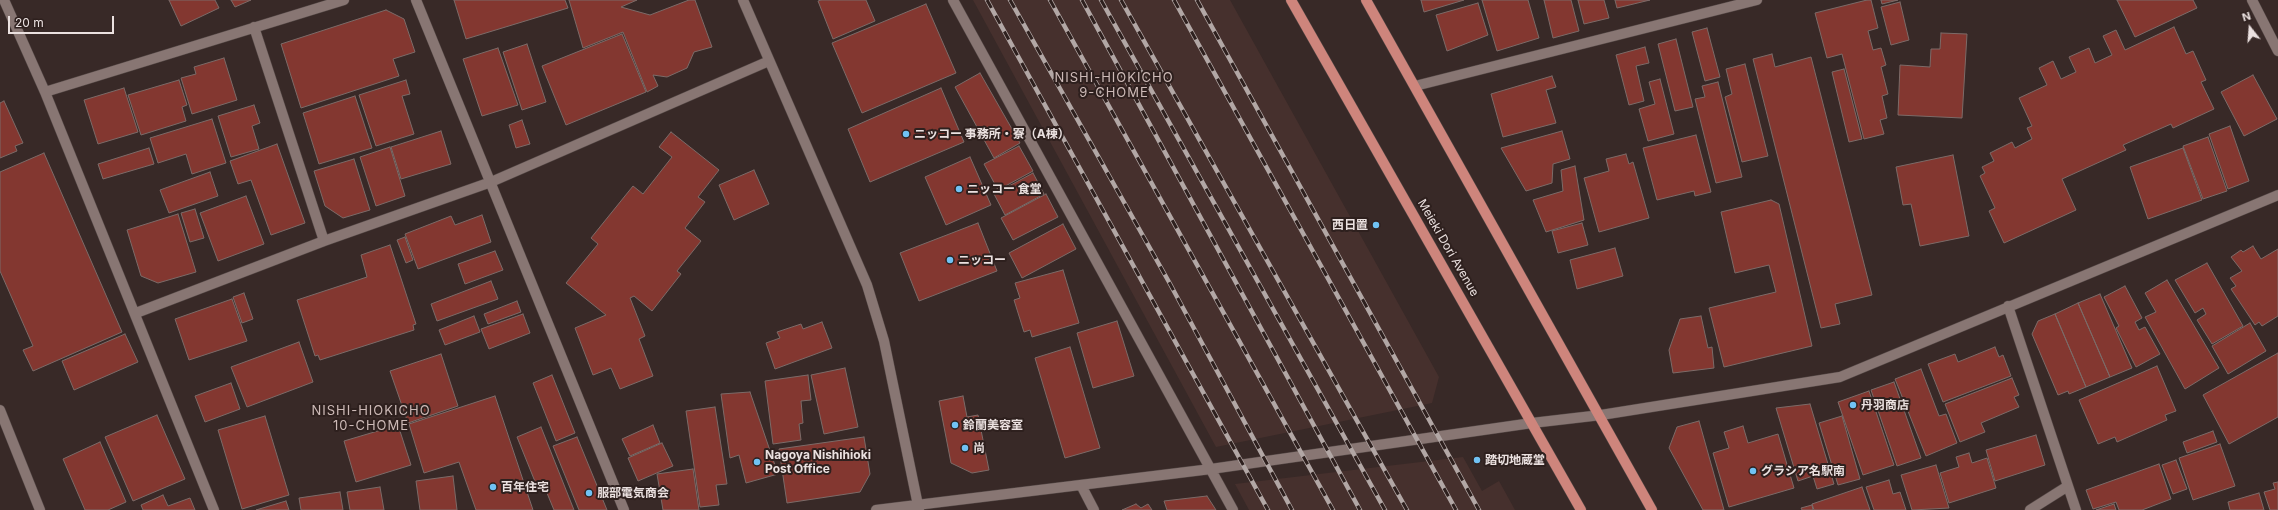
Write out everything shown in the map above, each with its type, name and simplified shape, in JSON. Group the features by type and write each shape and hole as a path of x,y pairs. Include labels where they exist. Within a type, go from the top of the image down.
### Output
{"main road":[{"name":"Meieki Dori Avenue","path":"1291,0 1581,510"},
{"path":"1366,0 1652,510"}],"street":[{"path":"4,0 45,92 136,313 214,510"},
{"path":"45,92 344,0"},
{"path":"416,0 624,510"},
{"path":"743,0 866,285 884,341 919,507"},
{"path":"953,0 1233,510"},
{"path":"1415,86 1757,0"},
{"path":"2252,0 2278,51"},
{"path":"254,27 324,241"},
{"path":"136,313 324,241 491,182 769,61"},
{"path":"876,510 919,507 1211,469 1532,423 1600,416 1840,377 2008,306 2278,196"},
{"path":"2008,306 2076,510"},
{"path":"0,410 40,510"},
{"path":"1081,485 1094,510"},
{"path":"2030,510 2068,486"}],"shaded area":[{"path":"973,0 1230,0 1439,377 1432,403 1216,447"},
{"path":"1463,457 1482,491 1499,481 1515,510 1249,510 1235,484"}],"building":[{"path":"169,0 215,0 219,8 181,26"},
{"path":"231,0 251,0 235,7"},
{"path":"454,0 565,0 568,8 466,39"},
{"path":"569,0 637,0 621,7 650,15 689,0 695,0 712,47 694,52 687,68 667,77 653,75 658,86 647,92 623,32 583,48"},
{"path":"866,0 875,21 833,39 818,1"},
{"path":"1421,0 1464,0 1424,12"},
{"path":"1482,0 1528,0 1539,38 1497,51"},
{"path":"1544,0 1571,0 1579,31 1553,38"},
{"path":"1578,0 1604,0 1609,18 1584,24"},
{"path":"1615,0 1650,0 1617,8"},
{"path":"1871,0 1878,28 1868,31 1873,50 1881,48 1886,65 1881,67 1888,94 1882,96 1887,118 1880,120 1884,134 1864,139 1842,54 1827,58 1815,13"},
{"path":"1881,0 1898,0 1882,4"},
{"path":"2117,0 2193,0 2197,8 2135,37"},
{"path":"1900,2 1909,40 1891,45 1881,7"},
{"path":"1478,3 1488,35 1447,51 1436,15"},
{"path":"926,4 956,73 862,113 832,43"},
{"path":"386,10 404,19 415,52 393,59 399,76 301,108 281,44"},
{"path":"2174,27 2186,54 2193,51 2206,80 2201,82 2214,109 2173,128 2171,124 2123,145 2126,150 2062,179 2076,210 2004,243 1989,211 1995,208 1980,176 1985,173 1982,167 1994,161 1990,153 2012,142 2015,148 2032,139 2027,128 2032,126 2019,98 2047,85 2039,68 2053,61 2061,79 2076,72 2069,57 2089,48 2095,63 2112,55 2103,36 2116,30 2125,50"},
{"path":"1707,28 1720,77 1705,81 1692,32"},
{"path":"1941,33 1967,34 1962,118 1898,115 1900,65 1930,67 1931,49 1940,49"},
{"path":"622,34 646,92 566,125 542,66"},
{"path":"1676,39 1693,107 1675,111 1658,44"},
{"path":"527,44 546,102 522,110 503,52"},
{"path":"1645,47 1649,63 1636,66 1644,101 1629,105 1616,55"},
{"path":"498,48 518,105 482,116 463,59"},
{"path":"1772,54 1775,67 1811,57 1872,295 1835,304 1840,324 1821,328 1753,59"},
{"path":"224,58 237,100 192,114 181,78 196,74 194,67"},
{"path":"1745,64 1768,156 1742,162 1725,97 1732,94 1726,69"},
{"path":"1844,69 1862,139 1849,142 1832,72"},
{"path":"980,73 1020,143 994,158 955,87"},
{"path":"2253,75 2277,119 2244,136 2221,92"},
{"path":"1552,76 1556,87 1546,90 1556,123 1503,137 1491,94"},
{"path":"1660,79 1674,134 1648,141 1639,109 1655,104 1649,82"},
{"path":"179,80 187,105 182,107 186,121 141,135 128,95"},
{"path":"406,80 410,94 402,96 414,134 376,146 359,95"},
{"path":"1718,82 1742,177 1716,183 1695,99 1705,97 1702,86"},
{"path":"124,88 138,132 98,144 84,100"},
{"path":"941,88 964,142 870,182 848,129"},
{"path":"355,96 372,148 319,164 303,113"},
{"path":"4,101 23,143 15,146 17,151 0,158 0,103"},
{"path":"254,105 260,123 252,126 259,149 231,157 218,116"},
{"path":"212,119 226,163 192,174 186,154 158,163 150,138"},
{"path":"522,120 530,144 516,148 509,125"},
{"path":"2230,126 2249,181 2228,189 2209,134"},
{"path":"441,131 451,164 401,179 391,147"},
{"path":"1562,131 1570,159 1553,164 1552,183 1526,191 1501,148"},
{"path":"671,132 719,170 698,197 705,202 685,228 701,241 677,271 681,274 652,311 634,296 630,298 645,336 639,339 653,376 620,389 611,368 593,375 575,328 606,315 566,283 598,244 591,238 633,186 643,194 672,157 659,147"},
{"path":"1696,135 1711,192 1695,196 1694,191 1657,200 1643,148"},
{"path":"2208,137 2227,191 2203,199 2183,146"},
{"path":"277,144 305,223 271,235 251,180 238,184 230,161"},
{"path":"1019,146 1033,171 998,190 984,164"},
{"path":"390,147 405,196 376,206 360,157"},
{"path":"149,148 154,164 103,179 98,164"},
{"path":"2183,148 2202,200 2148,219 2130,167"},
{"path":"44,153 122,332 33,371 23,350 33,346 0,271 0,172"},
{"path":"1626,154 1629,164 1633,162 1649,218 1599,232 1584,178 1609,171 1606,159"},
{"path":"1953,155 1969,236 1920,246 1911,204 1903,205 1896,167"},
{"path":"970,157 991,205 946,225 925,177"},
{"path":"354,159 370,210 343,218 325,206 314,171"},
{"path":"1575,166 1584,220 1546,232 1533,200 1563,191 1561,170"},
{"path":"754,170 769,204 734,220 719,185"},
{"path":"210,172 218,196 169,213 160,190"},
{"path":"1033,173 1044,194 1005,215 994,194"},
{"path":"1046,194 1058,217 1013,240 1001,218"},
{"path":"246,196 264,244 218,261 200,213"},
{"path":"1771,200 1779,204 1812,346 1724,367 1709,308 1776,292 1769,265 1735,273 1721,212"},
{"path":"195,209 204,238 190,242 181,213"},
{"path":"178,214 196,272 158,283 141,276 127,230"},
{"path":"482,215 491,242 418,269 405,234 451,216 455,225"},
{"path":"978,223 997,271 919,301 900,253"},
{"path":"1582,223 1588,245 1558,253 1552,231"},
{"path":"1063,224 1076,249 1022,278 1009,253"},
{"path":"405,237 413,260 406,263 397,240"},
{"path":"390,245 416,324 413,325 414,330 320,360 318,355 315,356 297,300 367,277 361,255"},
{"path":"2253,246 2261,259 2278,249 2278,316 2262,326 2259,322 2255,325 2231,289 2236,286 2230,278 2242,271 2231,257 2241,250 2243,252"},
{"path":"1615,248 1623,276 1577,289 1570,260"},
{"path":"495,251 503,270 465,284 458,264"},
{"path":"2207,263 2243,326 2212,344 2197,320 2206,314 2203,308 2195,313 2175,280"},
{"path":"1063,270 1079,323 1032,337 1030,330 1024,332 1014,300 1020,298 1015,283"},
{"path":"2167,280 2219,368 2185,389 2145,317 2156,312 2145,293"},
{"path":"491,281 498,299 437,321 431,304"},
{"path":"2125,286 2142,318 2135,322 2139,330 2145,327 2160,354 2136,367 2116,328 2119,326 2104,297"},
{"path":"244,293 253,319 242,323 233,297"},
{"path":"2100,294 2132,368 2110,377 2078,303"},
{"path":"232,299 247,341 189,360 175,319"},
{"path":"517,301 521,312 488,324 484,314"},
{"path":"2078,303 2110,377 2086,387 2055,314"},
{"path":"523,314 530,333 489,349 481,329"},
{"path":"2055,314 2086,387 2069,394 2068,391 2058,395 2032,334 2038,321"},
{"path":"474,316 480,332 445,345 439,330"},
{"path":"1701,316 1708,348 1712,347 1714,368 1673,373 1669,350 1680,319"},
{"path":"1117,321 1134,376 1093,388 1077,333"},
{"path":"822,322 832,348 775,369 766,343 780,338 777,332 801,324 803,329"},
{"path":"2250,323 2266,351 2228,374 2212,346"},
{"path":"125,334 138,362 74,390 62,361"},
{"path":"299,342 313,382 247,407 231,367"},
{"path":"1070,347 1100,448 1065,458 1035,358"},
{"path":"1995,347 1999,357 2003,355 2011,376 1943,402 1928,364 1955,354 1958,362"},
{"path":"2278,353 2278,417 2229,444 2203,395"},
{"path":"441,354 458,406 408,423 390,371"},
{"path":"2157,366 2176,411 2165,415 2167,420 2117,442 2115,437 2098,444 2079,400"},
{"path":"845,368 858,427 824,434 811,375"},
{"path":"1921,369 1939,416 1946,414 1957,443 1926,456 1895,379"},
{"path":"552,375 575,433 556,441 533,383"},
{"path":"808,375 811,400 801,401 803,423 799,424 801,440 773,444 765,381"},
{"path":"2012,378 2019,395 2014,397 2019,407 1981,423 1985,432 1960,442 1945,404"},
{"path":"1894,382 1921,458 1897,466 1871,390"},
{"path":"231,383 240,409 205,422 195,396"},
{"path":"1869,391 1894,465 1863,475 1838,402"},
{"path":"750,392 778,474 746,483 739,455 730,458 721,394"},
{"path":"495,396 533,510 476,510 459,462 424,473 409,424"},
{"path":"963,396 967,417 978,415 989,470 972,473 951,463 939,401"},
{"path":"1810,404 1834,484 1817,489 1813,476 1798,481 1776,408"},
{"path":"715,407 727,484 716,485 719,505 700,507 686,411"},
{"path":"157,415 185,479 133,501 105,437"},
{"path":"265,416 289,495 242,509 218,430"},
{"path":"1842,416 1860,479 1838,485 1819,423"},
{"path":"1699,421 1724,510 1703,510 1669,448 1677,427"},
{"path":"398,425 411,465 356,482 344,441"},
{"path":"653,425 660,443 630,456 622,439"},
{"name":"グラシア名駅南","path":"1743,426 1748,443 1778,434 1794,488 1729,507 1713,453 1729,448 1724,432"},
{"path":"541,427 574,510 554,510 542,481 536,484 517,437"},
{"path":"2213,431 2217,442 2187,453 2183,442"},
{"path":"2036,435 2045,465 1995,481 1986,450"},
{"path":"577,437 607,510 579,510 553,446"},
{"path":"864,437 870,474 860,492 787,503 779,449"},
{"path":"100,442 126,502 108,510 85,510 63,459"},
{"path":"662,443 673,466 638,481 628,458"},
{"path":"2220,444 2235,486 2193,500 2179,458"},
{"path":"1969,453 1972,463 1987,458 1996,488 1949,503 1940,473 1959,467 1956,457"},
{"path":"2176,460 2187,489 2173,494 2162,465"},
{"path":"2159,464 2171,499 2142,510 2119,510 2116,502 2093,509 2086,490"},
{"path":"1936,465 1949,508 1912,510 1901,475"},
{"path":"693,469 699,510 663,510 657,474"},
{"path":"453,476 457,510 420,510 416,481"},
{"path":"1889,480 1893,494 1900,492 1906,510 1874,510 1866,487"},
{"path":"2278,482 2278,510 2270,510 2264,492 2275,489 2273,483"},
{"path":"380,487 384,510 350,510 347,492"},
{"path":"1862,487 1870,510 1814,510 1812,504"},
{"path":"340,492 343,510 301,510 299,498"},
{"path":"2259,493 2264,510 2230,510 2228,502"},
{"path":"163,495 168,506 190,498 195,510 143,510 141,505"},
{"path":"1207,496 1216,510 1167,510 1164,501"},
{"path":"286,501 289,510 256,510"},
{"path":"1136,504 1141,508 1148,504 1152,510 1122,510"},
{"path":"2114,504 2116,510 2096,510"},
{"path":"1812,505 1813,510 1802,510 1801,508"}],"railway":[{"path":"987,0 1268,510"},
{"path":"1010,0 1169,282 1292,510"},
{"path":"1050,0 1333,510"},
{"path":"1082,0 1360,510"},
{"path":"1101,0 1385,510"},
{"path":"1121,0 1407,510"},
{"path":"1174,0 1456,510"},
{"path":"1197,0 1479,510"}],"place":[{"name":"ニッコー 事務所・寮（A棟）","path":"906,134"},
{"name":"ニッコー 食堂","path":"959,189"},
{"name":"西日置","path":"1376,225"},
{"name":"ニッコー","path":"950,260"},
{"name":"丹羽商店","path":"1853,405"},
{"name":"鈴蘭美容室","path":"955,425"},
{"name":"尚","path":"965,448"},
{"name":"踏切地蔵堂","path":"1477,460"},
{"name":"Nagoya Nishihioki Post Office","path":"757,462"},
{"name":"グラシア名駅南","path":"1753,471"},
{"name":"百年住宅","path":"493,487"},
{"name":"服部電気商会","path":"589,493"}],"district":[{"name":"NISHI-HIOKICHO 9-CHOME","path":"1114,86"},
{"name":"NISHI-HIOKICHO 10-CHOME","path":"371,418"}]}
